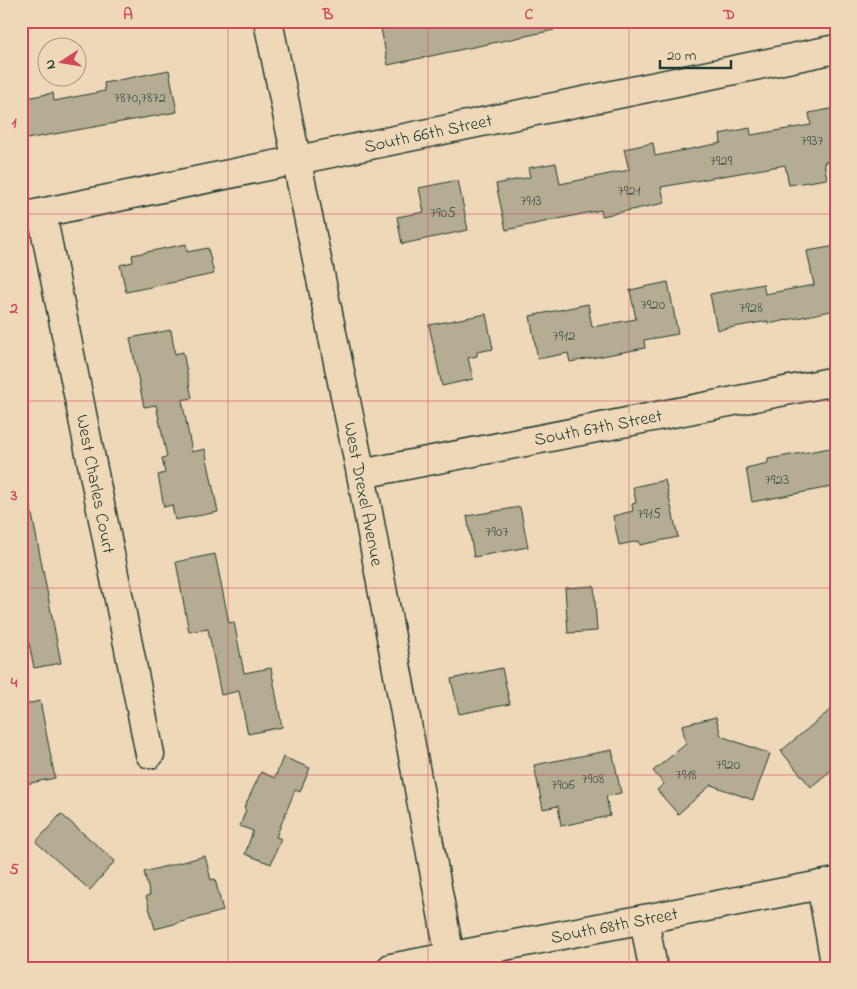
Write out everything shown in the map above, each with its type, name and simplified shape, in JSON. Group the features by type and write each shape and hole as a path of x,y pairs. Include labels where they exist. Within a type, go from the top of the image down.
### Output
{"street":[{"name":"West Drexel Avenue","path":"268,21 361,474 451,962"},
{"name":"South 66th Street","path":"32,216 836,48"},
{"name":"West Charles Court","path":"32,216 150,754"},
{"name":"South 67th Street","path":"361,474 836,381"},
{"name":"South 68th Street","path":"392,968 451,962 644,919 828,883"},
{"path":"828,883 836,968"},
{"path":"644,919 652,968"}],"shaded area":[{"path":"21,21 54,21 21,28"}],"building":[{"path":"391,21 554,21 554,30 388,65 380,23"},
{"path":"169,70 177,112 21,140 21,99 53,93 54,101 105,91 104,83"},
{"path":"836,108 836,160 824,162 827,179 789,185 785,165 661,187 665,203 602,216 601,210 506,230 496,184 530,177 528,168 556,163 560,184 629,170 624,149 653,143 655,156 721,143 720,134 750,128 751,135 811,125 809,113"},
{"path":"458,180 468,230 402,244 397,217 424,212 419,188"},
{"path":"186,244 187,252 208,248 214,274 126,292 120,265 133,262 132,255"},
{"path":"836,246 836,310 768,324 768,321 717,330 710,294 763,284 765,294 814,285 807,251"},
{"path":"668,282 678,334 644,340 645,348 570,362 568,353 538,359 530,316 588,304 592,327 636,319 630,290"},
{"path":"486,314 493,349 477,352 477,356 468,358 473,379 442,386 429,325"},
{"path":"171,330 175,354 183,352 192,398 182,400 192,452 205,449 218,512 175,520 172,505 164,507 158,475 165,473 162,458 167,457 156,405 144,407 130,338"},
{"path":"836,447 836,486 752,502 746,468 768,463 768,459"},
{"path":"665,480 678,537 640,545 639,541 619,545 613,516 633,511 632,504 636,503 633,487"},
{"path":"30,504 61,663 34,668 29,643 21,645 21,505"},
{"path":"520,507 528,547 474,557 467,516"},
{"path":"215,554 229,623 234,622 244,673 271,668 282,727 248,734 239,691 221,695 208,629 189,632 176,562"},
{"path":"594,586 597,631 568,633 565,588"},
{"path":"502,668 510,704 459,714 451,679"},
{"path":"40,701 55,778 21,785 21,705"},
{"path":"836,705 836,766 811,787 781,751"},
{"path":"716,717 721,736 770,754 753,800 711,785 678,814 657,790 664,784 653,771 686,744 682,725"},
{"path":"612,750 621,793 606,796 610,816 561,826 558,806 543,809 534,765"},
{"path":"283,757 310,768 300,792 295,790 276,837 281,839 271,864 245,854 253,831 240,826 246,810 244,808 261,772 275,778"},
{"path":"61,814 115,861 90,890 36,842"},
{"path":"205,856 211,880 215,879 223,911 155,929 146,896 150,895 144,872"}]}
